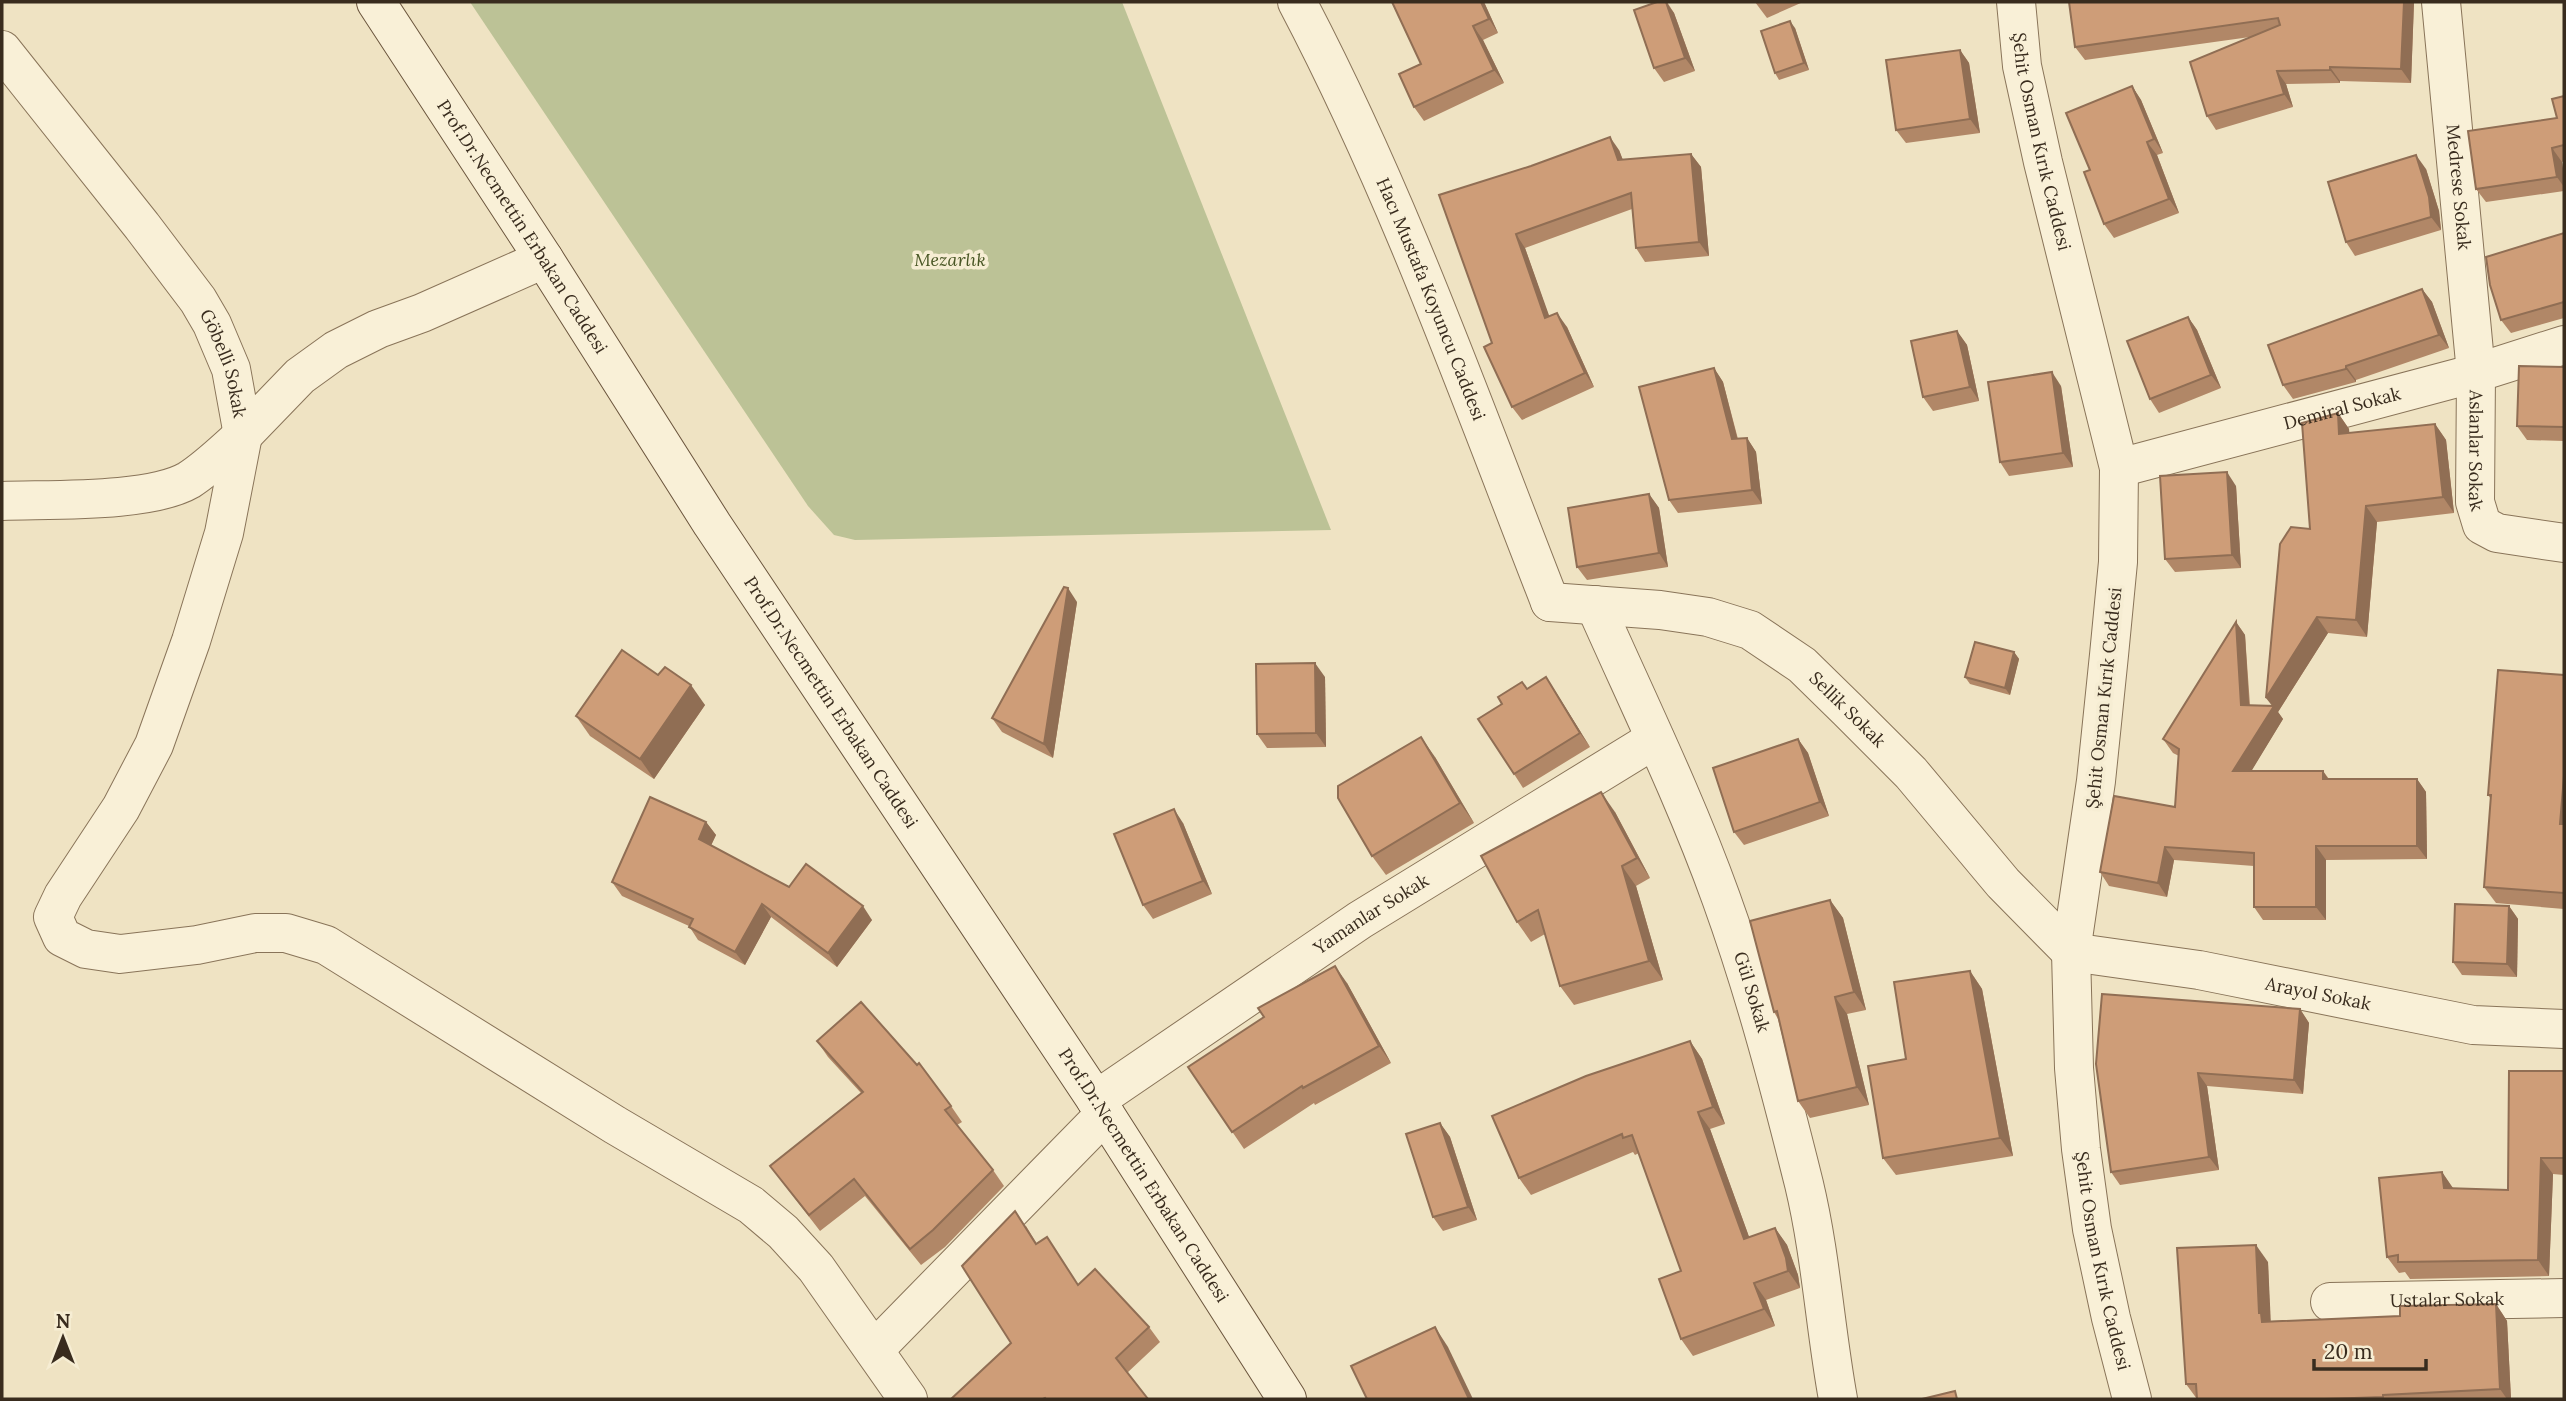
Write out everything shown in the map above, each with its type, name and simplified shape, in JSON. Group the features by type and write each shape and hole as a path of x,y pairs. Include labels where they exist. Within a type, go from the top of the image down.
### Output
{"street":[{"name":"Prof.Dr.Necmettin Erbakan Caddesi","path":"376,2 544,259 712,524 1100,1107 1287,1399"},
{"name":"Hacı Mustafa Koyuncu Caddesi","path":"1297,2 1339,82 1392,200 1550,602"},
{"name":"Şehit Osman Kırık Caddesi","path":"2015,2 2022,66 2043,162 2119,468 2118,562 2109,655 2096,781 2071,952 2074,1068 2088,1202 2111,1318 2132,1399"},
{"name":"Medrese Sokak","path":"2441,2 2476,373"},
{"name":"Göbelli Sokak","path":"2,50 198,300 212,324 231,369 243,435"},
{"name":"Göbelli Sokak","path":"243,435 300,376 336,350 378,329 422,313 544,259"},
{"name":"Demiral Sokak","path":"2119,468 2476,373 2564,345"},
{"name":"Aslanlar Sokak","path":"2476,373 2475,502 2482,525 2497,533 2564,543"},
{"path":"2,501 121,496 160,490 188,480 243,435"},
{"path":"243,435 224,533 191,641 154,745 121,808 63,896 53,917 62,937 86,948 120,954 197,945 255,933 286,933 326,945 615,1125 751,1205 783,1232 816,1268 908,1399"},
{"name":"Sellik Sokak","path":"1550,602 1708,617 1750,630 1802,665 1911,773 2003,883 2071,952"},
{"name":"Gül Sokak","path":"1595,605 1688,813 1721,898 1758,1007 1805,1187 1821,1272 1838,1399"},
{"name":"Yamanlar Sokak","path":"874,1350 1100,1107 1360,920 1655,739"},
{"name":"Arayol Sokak","path":"2071,952 2199,970 2473,1025 2564,1029"},
{"name":"Ustalar Sokak","path":"2330,1302 2564,1298"}],"green space":[{"name":"Mezarlık","path":"470,2 1122,2 1331,530 855,540 834,535 808,506"}],"building":[{"path":"1392,2 1481,2 1489,19 1473,26 1494,70 1414,107 1399,74 1421,64"},
{"path":"1657,2 1666,2 1685,58 1654,68 1634,10"},
{"path":"2069,2 2404,2 2401,69 2330,67 2330,70 2277,71 2284,94 2207,116 2190,62 2280,25 2278,18 2075,47"},
{"path":"1790,21 1804,63 1775,73 1761,31"},
{"path":"1960,50 1970,119 1896,130 1886,60"},
{"path":"2132,86 2154,139 2147,142 2169,199 2104,224 2084,172 2090,170 2066,113"},
{"path":"2564,96 2564,145 2552,148 2557,177 2476,189 2468,131 2557,118 2552,99"},
{"path":"1610,137 1618,160 1691,154 1699,242 1636,248 1631,193 1516,234 1545,318 1557,313 1585,373 1512,407 1484,347 1492,343 1439,195"},
{"path":"2416,155 2429,197 2431,217 2346,242 2328,182"},
{"path":"2564,233 2564,302 2501,320 2490,285 2486,257"},
{"path":"2422,289 2439,335 2346,366 2346,369 2283,385 2268,345"},
{"path":"2188,317 2211,375 2150,399 2127,341"},
{"path":"1957,331 1970,387 1923,397 1911,341"},
{"path":"2519,366 2564,367 2564,427 2517,426"},
{"path":"1714,368 1732,439 1747,438 1752,490 1669,500 1639,387"},
{"path":"2052,372 2063,453 2000,462 1988,382"},
{"path":"2338,413 2339,434 2435,424 2443,497 2366,506 2356,620 2317,617 2266,698 2280,544 2291,527 2310,529 2302,423"},
{"path":"2227,472 2232,555 2165,559 2160,476"},
{"path":"1649,494 1659,553 1577,567 1568,508"},
{"path":"1064,587 1068,588 1044,744 992,718"},
{"path":"2236,622 2241,705 2274,706 2233,771 2323,771 2323,779 2417,779 2417,846 2316,846 2316,907 2254,907 2254,853 2165,847 2158,883 2100,872 2114,796 2175,807 2179,749 2163,739"},
{"path":"1975,642 2014,652 2005,688 1965,677"},
{"path":"622,650 658,675 665,667 691,685 640,759 576,716"},
{"path":"1315,663 1316,733 1257,734 1256,664"},
{"path":"2498,670 2564,675 2564,776 2560,824 2564,824 2564,893 2484,887"},
{"path":"1546,677 1580,733 1514,774 1478,719 1502,704 1498,697 1522,682 1527,689"},
{"path":"1421,737 1460,803 1372,856 1338,798 1338,786"},
{"path":"1798,739 1820,802 1734,832 1713,768"},
{"path":"1601,792 1637,858 1622,866 1649,961 1560,986 1538,910 1517,922 1481,856"},
{"path":"650,797 706,822 699,839 789,887 806,864 863,906 828,953 762,904 735,952 689,927 693,919 612,882"},
{"path":"1174,809 1203,881 1143,905 1114,834"},
{"path":"1830,900 1854,992 1835,997 1857,1087 1798,1101 1777,1011 1774,1012 1750,921"},
{"path":"2455,904 2509,906 2507,964 2453,962"},
{"path":"1335,966 1379,1046 1303,1088 1302,1086 1232,1132 1188,1067 1264,1017 1258,1008"},
{"path":"1970,971 2000,1138 1883,1158 1868,1066 1906,1059 1894,982"},
{"path":"2102,994 2300,1009 2294,1080 2198,1073 2209,1157 2111,1172 2096,1064"},
{"path":"861,1002 917,1065 919,1063 951,1106 945,1110 993,1170 910,1249 854,1179 809,1215 770,1166 863,1092 817,1041"},
{"path":"1690,1041 1713,1107 1698,1112 1744,1239 1775,1228 1788,1271 1754,1283 1764,1309 1681,1339 1659,1279 1681,1271 1632,1135 1623,1138 1622,1134 1519,1178 1492,1116 1586,1076"},
{"path":"2509,1071 2564,1071 2564,1158 2541,1158 2538,1260 2398,1262 2398,1255 2387,1257 2379,1178 2442,1172 2444,1188 2508,1190"},
{"path":"1440,1123 1468,1207 1433,1217 1406,1134"},
{"path":"1015,1211 1036,1244 1047,1237 1078,1285 1095,1269 1149,1327 1116,1358 1148,1399 951,1399 1011,1343 962,1266"},
{"path":"2256,1245 2259,1313 2262,1322 2400,1316 2400,1306 2496,1304 2500,1389 2325,1399 2197,1399 2196,1384 2186,1384 2177,1248"},
{"path":"1435,1327 1469,1399 1367,1399 1351,1366"},
{"path":"1955,1391 1957,1399 1922,1399"}]}
